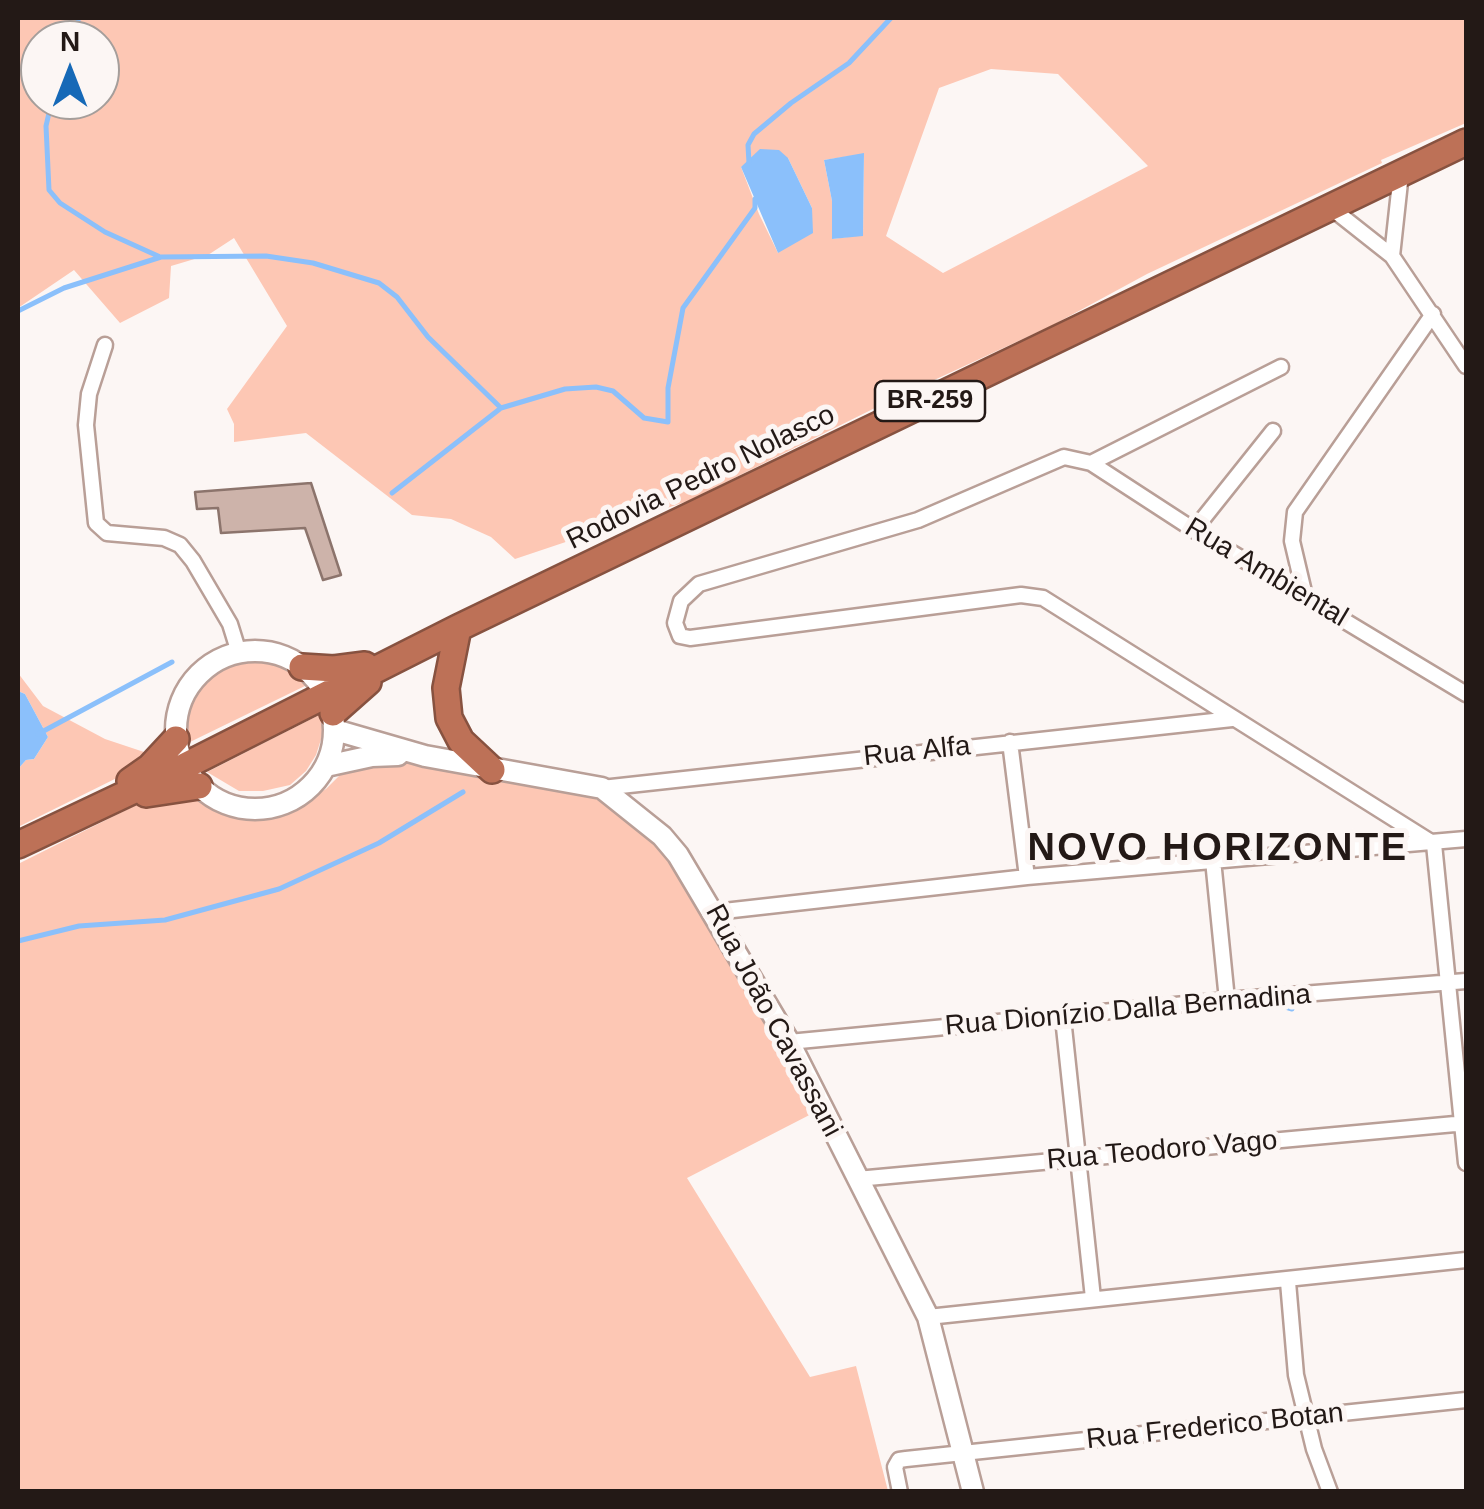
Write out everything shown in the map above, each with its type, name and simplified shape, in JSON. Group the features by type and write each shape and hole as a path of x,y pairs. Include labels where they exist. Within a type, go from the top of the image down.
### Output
{"highway":[{"name":"Rodovia Pedro Nolasco","path":"18,845 98,805 192,776 331,712 394,659 1466,142"},
{"path":"458,628 446,688 448,718 461,741 492,770"},
{"path":"302,666 334,670 394,659"},
{"path":"98,805 150,767 176,738"}],"main road":[{"path":"331,712 326,766 308,789 272,807 233,806 215,798 192,776 176,738 182,699 207,667 239,653 265,652 302,666 331,712 425,756"},
{"path":"326,766 372,756 425,756"},
{"name":"Rua João Cavassani","path":"425,756 602,788 662,836 688,868 789,1042 928,1317 973,1492"}],"street":[{"path":"1392,256 1401,172"},
{"path":"1330,207 1392,256 1466,366"},
{"path":"1304,596 1292,541 1295,512 1433,314"},
{"path":"105,345 89,394 86,425 96,523 107,533 164,538 180,545 230,624 239,653"},
{"path":"1091,463 1281,368"},
{"path":"1194,530 1273,431"},
{"name":"Rua Ambiental","path":"1233,719 1035,596 690,638 680,636 676,616 680,601 699,584 918,520 1064,457 1091,463 1194,530 1466,694"},
{"path":"1233,719 1434,844"},
{"name":"Rua Alfa","path":"602,788 1233,719"},
{"path":"1010,742 1027,877"},
{"path":"715,912 1027,877 1466,839"},
{"path":"1434,844 1466,1123 1466,1163"},
{"path":"1213,860 1228,1000"},
{"name":"Rua Dionízio Dalla Bernadina","path":"789,1042 1466,981"},
{"path":"1063,1018 1093,1298"},
{"name":"Rua Teodoro Vago","path":"857,1178 1466,1123"},
{"path":"928,1317 1288,1282 1466,1260"},
{"path":"1288,1282 1293,1354 1305,1419 1330,1492"},
{"name":"Rua Frederico Botan","path":"963,1452 1466,1400"},
{"path":"900,1492 895,1466 899,1460 963,1452"}],"shaded area":[{"path":"18,18 1466,18 1466,123 1381,160 1382,163 1147,274 1053,325 688,501 515,559 491,537 451,519 412,515 306,433 234,442 234,424 227,409 287,326 234,238 208,255 171,266 169,298 120,323 74,270 18,308","holes":["991,69 1058,74 1148,166 943,273 886,236 939,88","864,154 863,235 832,239 832,201 824,160","788,158 812,208 778,253 741,167"]},
{"path":"252,660 276,662 295,671 307,685 190,742 187,721 193,699 206,679 226,665"},
{"path":"18,673 43,706 105,739 144,752 142,756 153,756 135,769 18,827 18,769 26,760 34,759 48,737 25,694 18,691"},
{"path":"321,714 323,733 316,755 290,785 239,791 207,772"},
{"path":"386,758 575,789 631,816 667,848 825,1107 687,1178 810,1377 856,1366 888,1491 18,1491 18,864 140,803 182,793 229,811 259,816 295,806 326,789 349,766"}],"water":[{"path":"760,149 779,150 788,158 812,208 813,233 778,253 741,167"},
{"path":"864,153 863,236 832,239 832,201 824,160"},
{"path":"18,691 25,694 48,737 34,759 26,760 18,769"}],"building":[{"path":"311,483 341,575 323,580 305,528 221,533 218,508 197,509 195,492"}],"waterway":[{"path":"749,163 748,145 754,134 849,63 891,18"},
{"path":"47,120 49,190 60,203 105,232 158,256"},
{"path":"392,493 501,408 565,389 596,387 613,391 644,418 668,422 668,388 683,308 755,208 755,199"},
{"path":"18,311 64,288 161,257 266,256 313,263 379,283 397,297 428,337 501,408"},
{"path":"38,734 172,662"},
{"path":"18,941 79,926 165,920 279,889 379,843 463,792"},
{"path":"1279,1005 1292,1009"}],"district":[{"name":"NOVO HORIZONTE","path":"1218,850"}]}
